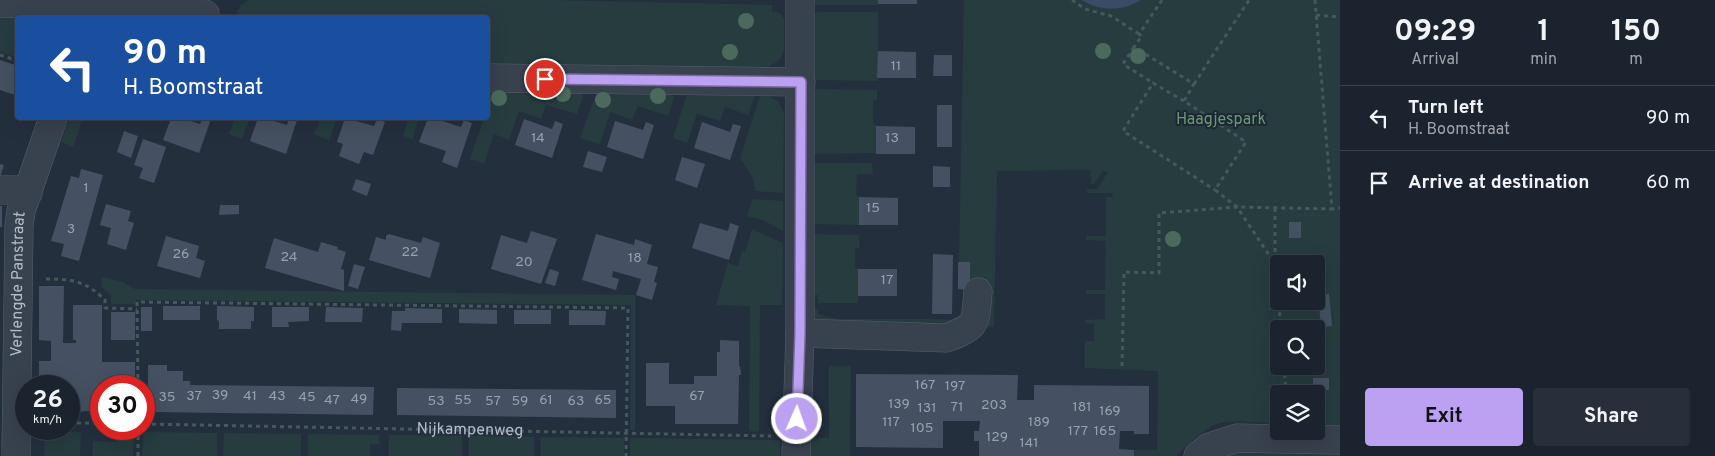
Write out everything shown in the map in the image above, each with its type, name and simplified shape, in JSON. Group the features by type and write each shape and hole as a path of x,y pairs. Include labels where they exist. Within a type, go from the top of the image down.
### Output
{"street":[{"path":"796,446 800,333 800,0"},
{"path":"0,3 81,11 210,11"},
{"path":"490,78 801,82"},
{"name":"Verlengde Panstraat","path":"16,456 19,226 52,120"},
{"path":"0,190 18,190 28,193"},
{"path":"800,333 947,338 968,329 976,320 978,292"},
{"path":"1198,456 1209,446 1237,438 1340,440"}],"path":[{"path":"1072,0 1085,9 1111,16 1140,34"},
{"path":"1162,0 1140,34 1142,36 1123,64 1246,142 1216,190"},
{"path":"1184,102 1249,0"},
{"path":"1314,0 1332,209"},
{"path":"1316,15 1340,17"},
{"path":"1134,48 1194,84"},
{"path":"0,55 15,60"},
{"path":"1153,83 1123,131 1216,190 1238,207 1270,256"},
{"path":"1122,366 1124,272 1159,273 1159,213 1238,207 1340,208"},
{"path":"1275,208 1275,255"},
{"path":"18,278 70,279 86,285 98,293 105,300 105,308 137,309"},
{"path":"138,375 137,302 628,308 626,456"},
{"name":"Nijkampenweg","path":"155,424 625,434 796,446"},
{"path":"138,440 138,456"}],"green space":[{"path":"249,0 551,0 772,5 772,11 780,13 784,19 784,50 779,61 769,66 770,71 490,68 490,15 236,15 241,5"},
{"path":"811,0 878,0 878,5 817,5"},
{"name":"Haagjespark","path":"964,0 1340,0 1340,426 1325,425 1325,385 1270,385 1270,423 1230,422 1216,424 1201,433 1177,456 1134,456 1134,450 1157,450 1158,371 1085,368 1085,341 1094,341 1094,324 1085,323 1085,320 1105,319 1105,294 1086,294 1086,290 1105,290 1106,241 1086,240 1086,236 1106,236 1106,197 1112,197 1113,193 1087,193 1087,189 1097,189 1108,172 1103,171 1094,184 1091,184 1090,170 997,171 994,327 984,326 970,290 970,262 959,262"},
{"path":"0,12 39,15 15,15 15,57 0,52"},
{"path":"818,12 878,12 878,81 815,80 809,76 811,18"},
{"path":"493,89 582,92 583,97 577,114 546,105 541,119 519,111 509,140 494,134 484,164 470,159 483,120 490,120 490,99"},
{"path":"669,89 674,98 668,116 638,106 632,120 610,112 600,144 580,138 597,92"},
{"path":"815,89 877,90 877,100 873,100 873,124 877,126 876,153 809,154 809,93"},
{"path":"757,90 748,115 725,107 720,121 697,114 687,143 673,138 687,94"},
{"path":"762,90 770,90 769,96 779,102 784,113 783,193 755,191 753,178 740,158"},
{"path":"68,120 82,120 73,147 61,142"},
{"path":"234,120 249,120 242,139 229,134"},
{"path":"320,120 336,120 329,140 314,134"},
{"path":"408,120 418,120 412,139 403,136"},
{"path":"809,163 872,163 873,174 857,174 856,195 859,197 859,225 808,224"},
{"path":"753,199 783,201 783,231 763,220 747,216"},
{"path":"752,229 783,243 782,305 760,305 759,432 749,431 750,306 716,305 728,263 738,266 742,251 745,252"},
{"path":"808,234 859,235 859,248 855,248 855,268 858,269 858,303 818,303 818,295 807,295"},
{"path":"102,277 123,282 135,289 635,295 635,430 630,430 631,305 136,300 136,304 111,304 111,295 101,286"},
{"path":"807,308 818,309 818,314 836,319 954,320 956,315 957,323 814,322"},
{"path":"829,366 851,366 850,456 805,456 806,438 829,438"},
{"path":"81,432 80,456 44,456 45,440 80,440"},
{"path":"155,432 217,433 217,456 142,456 143,440 155,440"},
{"path":"224,433 301,434 301,456 223,456"},
{"path":"308,434 379,435 379,444 370,444 370,456 308,456"},
{"path":"389,435 462,436 462,456 389,456"},
{"path":"469,436 534,437 534,456 469,456"},
{"path":"541,437 624,438 624,456 541,456"},
{"path":"630,438 780,440 780,456 630,456"},
{"path":"118,440 134,440 133,456 93,456 93,441 118,442"},
{"path":"1230,451 1340,451 1340,456 1220,456"}],"water":[{"path":"1082,0 1141,0 1134,4 1112,9 1096,7"}],"building":[{"path":"878,0 917,0 917,4 878,4"},
{"path":"878,51 916,52 916,78 877,78"},
{"path":"934,55 952,55 952,76 933,76"},
{"path":"0,60 15,65 15,95 0,90"},
{"path":"937,105 952,105 952,147 937,147"},
{"path":"524,119 552,129 555,121 563,124 552,158 515,145"},
{"path":"170,120 187,120 200,124 202,120 211,120 199,153 163,140"},
{"path":"257,120 271,120 287,125 288,120 297,120 286,154 250,141"},
{"path":"344,120 352,120 374,126 377,120 385,122 373,155 364,152 359,164 339,156 343,144 337,142"},
{"path":"427,120 439,120 461,127 464,120 472,123 457,168 442,162 446,151 419,142"},
{"path":"615,121 643,130 646,122 654,125 643,159 607,147"},
{"path":"702,122 730,132 733,124 741,126 730,160 694,148"},
{"path":"876,126 915,127 915,154 876,154"},
{"path":"124,131 138,136 131,158 117,152"},
{"path":"143,139 166,147 154,183 139,178 143,168 134,165"},
{"path":"588,151 607,157 602,172 583,167"},
{"path":"682,157 705,164 697,188 675,180"},
{"path":"0,164 4,165 0,177"},
{"path":"933,166 950,167 950,187 933,187"},
{"path":"81,169 103,175 79,261 61,256 64,244 51,241 71,176 79,178"},
{"path":"356,179 371,184 367,196 352,190"},
{"path":"859,197 898,198 898,225 859,225"},
{"path":"106,204 131,211 128,221 134,223 126,250 107,244 111,228 100,225"},
{"path":"220,205 239,205 239,214 219,215"},
{"path":"0,206 2,206 2,227 0,227"},
{"path":"1289,222 1301,222 1301,238 1289,238"},
{"path":"700,223 728,231 730,223 739,226 729,260 692,248"},
{"path":"531,231 557,239 541,284 491,269 501,235 527,243"},
{"path":"389,234 421,243 423,237 440,243 430,278 369,260 376,237 386,240 386,236"},
{"path":"596,234 634,245 635,239 652,245 647,264 658,267 654,282 657,283 652,300 636,295 641,279 613,271 612,277 619,279 616,290 582,280"},
{"path":"166,236 199,246 196,258 205,261 200,278 157,266"},
{"path":"274,238 318,252 321,242 338,247 337,249 346,252 341,269 344,270 344,291 265,268"},
{"path":"933,254 953,255 952,314 932,314"},
{"path":"958,262 970,262 970,290 958,289"},
{"path":"354,264 365,267 358,289 348,286"},
{"path":"550,269 559,272 555,286 545,283"},
{"path":"858,269 897,269 897,296 858,296"},
{"path":"39,286 64,286 63,343 76,343 76,340 73,340 73,305 102,305 102,362 135,362 135,375 90,375 90,411 80,412 80,375 39,375 39,361 51,361 51,341 39,340"},
{"path":"1325,294 1329,294 1332,326 1325,327 1325,320 1320,320 1319,310 1325,310"},
{"path":"163,306 200,306 200,320 163,320"},
{"path":"217,306 254,307 254,321 251,321 251,329 219,329"},
{"path":"141,307 152,307 152,331 141,331"},
{"path":"272,307 309,307 309,321 288,322 289,327 272,327"},
{"path":"326,307 363,308 362,322 325,322"},
{"path":"405,308 442,309 442,323 402,323 401,331 391,330 392,311 405,311"},
{"path":"459,309 497,310 497,324 459,323"},
{"path":"514,310 551,310 551,324 514,324"},
{"path":"569,310 606,311 605,325 569,325"},
{"path":"111,312 135,312 135,340 111,340"},
{"path":"720,340 739,341 741,375 739,375 738,424 675,424 675,406 646,406 646,363 669,363 669,384 694,384 694,376 717,376 717,352 720,352"},
{"path":"148,365 167,365 167,371 183,371 183,381 190,381 190,385 374,387 373,415 155,412 155,375 148,375"},
{"path":"856,374 1018,375 1017,400 1034,400 1034,385 1149,386 1149,434 1134,434 1134,431 1120,431 1119,449 1134,450 1134,456 979,456 979,441 974,441 974,431 979,431 980,421 943,421 943,448 856,447"},
{"path":"1313,378 1329,378 1329,390 1325,390 1325,385 1313,385"},
{"path":"397,388 616,390 616,418 397,415"}],"route":[{"path":"545,79 801,82 800,333 797,419"}]}
